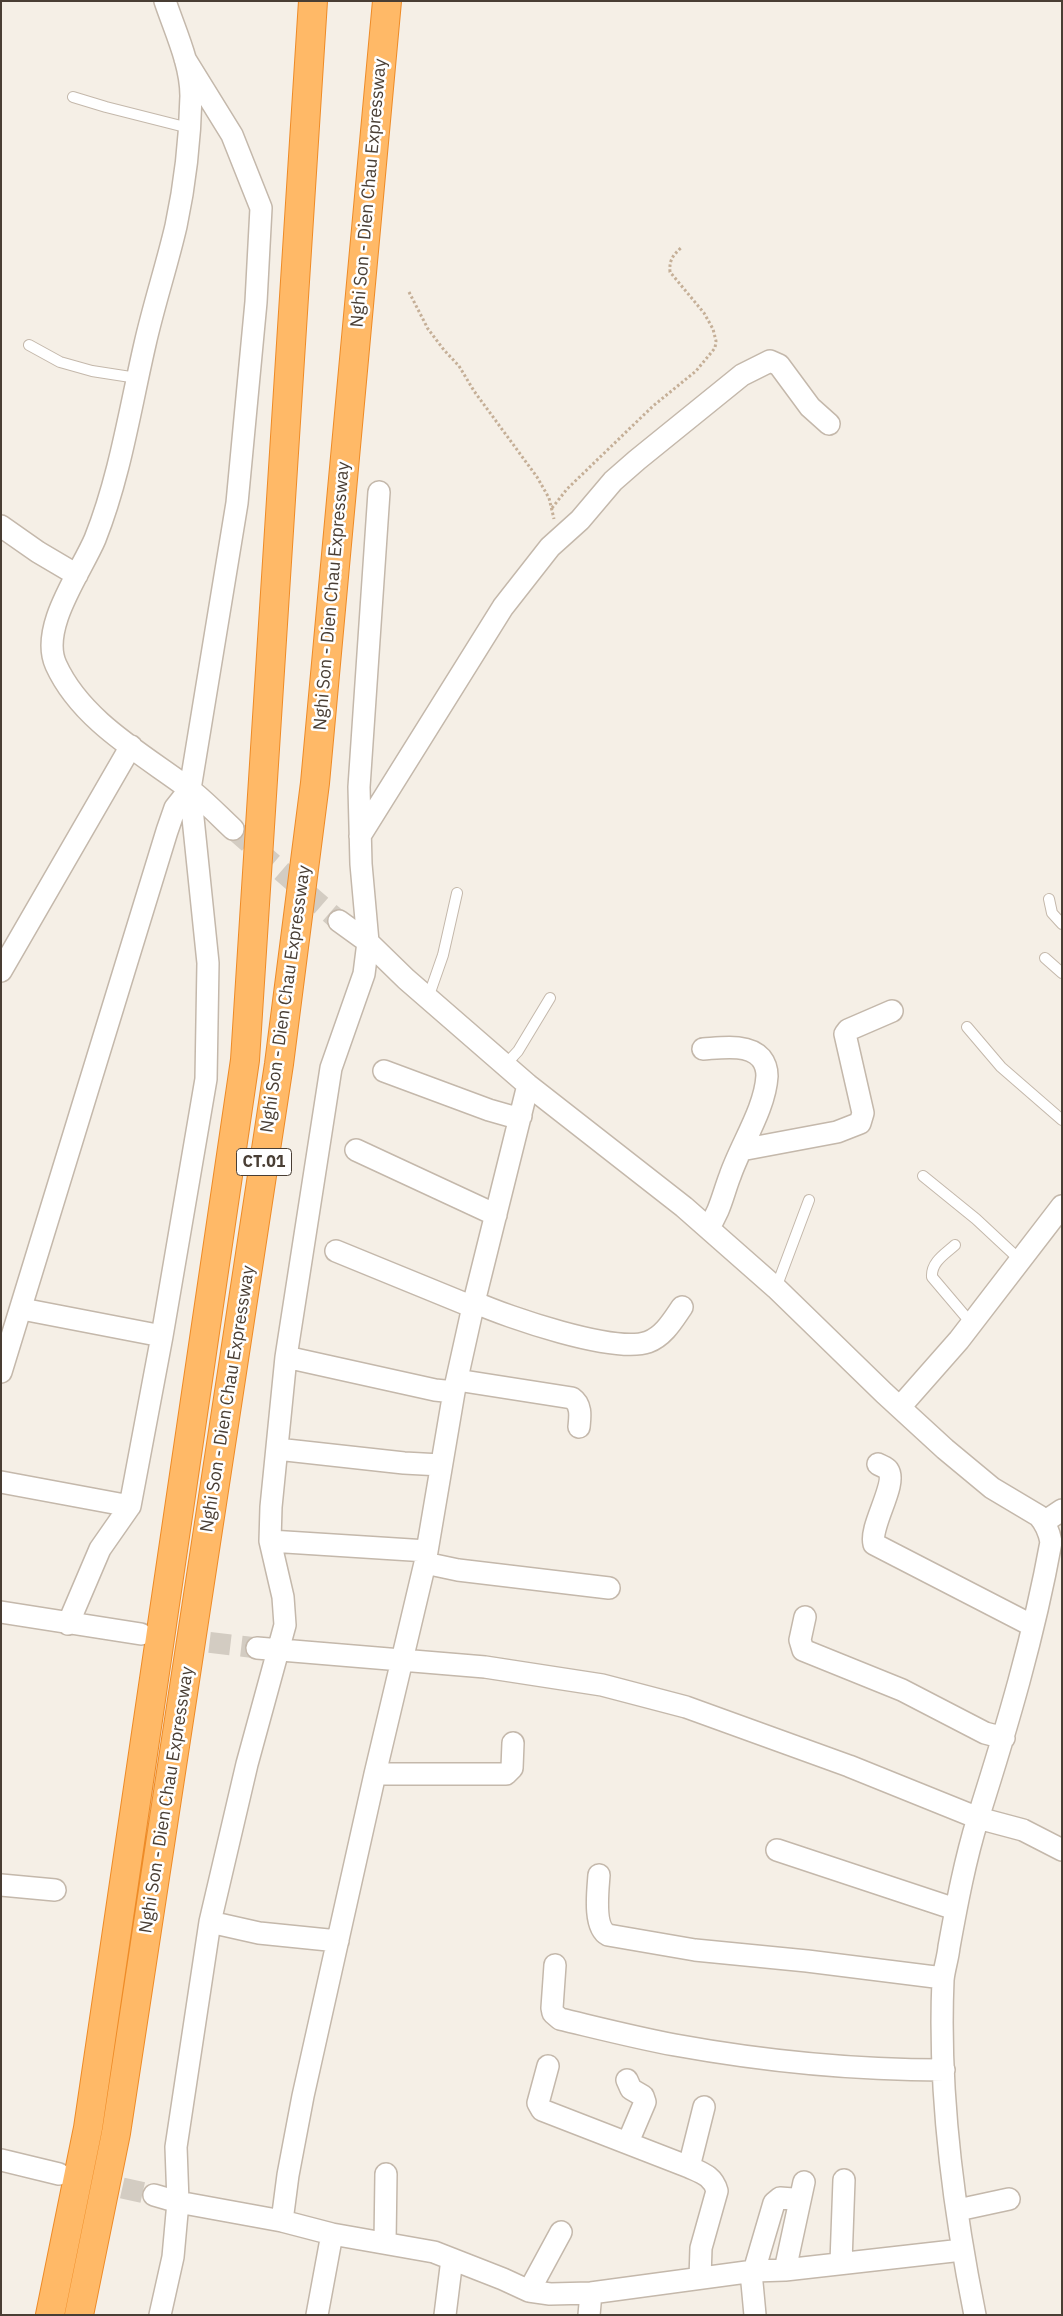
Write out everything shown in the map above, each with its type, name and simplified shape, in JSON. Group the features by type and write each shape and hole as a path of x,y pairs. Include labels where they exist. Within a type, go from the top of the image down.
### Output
{"highway":[{"name":"Nghi Son - Dien Chau Expressway","path":"50,2315 88,2128 245,1060 313,1"},
{"name":"Nghi Son - Dien Chau Expressway","path":"79,2315 116,2133 279,1064 315,783 387,1"}],"street":[{"path":"165,1 185,59 191,93 189,128 176,225 137,378 121,455 95,538 55,625 52,647 55,664 79,700 103,725 190,789 233,829"},
{"path":"68,1624 100,1549 130,1506 162,1336 206,1079 208,963 190,789 237,503 256,302 261,208 232,135 185,59"},
{"path":"360,836 503,607 555,542 580,520 612,481 742,375 770,361 779,365 810,406 829,424"},
{"path":"160,2315 173,2257 178,2202 176,2147 210,1922 247,1764 279,1650 284,1625 283,1597 270,1541 271,1507 286,1357 332,1068 364,974 368,942 360,836 360,778 379,492"},
{"path":"1,526 38,552 77,575"},
{"path":"1,971 131,746"},
{"path":"1,1372 5,1348 22,1309 83,1102 167,831 175,808 190,789"},
{"path":"339,921 368,942 428,998 528,1085 605,1144 708,1228 776,1288 945,1449 992,1488 1039,1516 1049,1532 1051,1542 1033,1626 1004,1738 964,1866 943,1978 944,2070 951,2153 962,2250 975,2315"},
{"path":"741,1150 837,1132 860,1123 863,1119 862,1102 845,1034 848,1030 892,1011"},
{"path":"703,1049 745,1049 753,1051 761,1057 766,1066 765,1086 750,1130 716,1217 708,1228"},
{"path":"384,1071 489,1110 510,1116 521,1116"},
{"path":"282,2222 288,2175 304,2096 375,1774 426,1557 440,1464 473,1304 528,1085"},
{"path":"356,1150 496,1215"},
{"path":"900,1407 922,1384 972,1323 1062,1206"},
{"path":"336,1250 473,1304 593,1340 631,1344 646,1343 655,1339 668,1328 682,1307"},
{"path":"22,1309 162,1336"},
{"path":"286,1357 435,1390 456,1386 572,1398 579,1407 579,1428"},
{"path":"277,1450 404,1463 440,1464"},
{"path":"878,1464 888,1471 890,1475 887,1493 872,1538 874,1544 1033,1626"},
{"path":"1,1482 130,1506"},
{"path":"1044,1522 1062,1510"},
{"path":"270,1541 426,1557 458,1570 608,1588"},
{"path":"1,1612 141,1634"},
{"path":"806,1617 800,1640 803,1650 902,1690 985,1733 1004,1738"},
{"path":"257,1648 524,1671 602,1685 658,1699 686,1707 849,1766 978,1818 1023,1830 1062,1850"},
{"path":"375,1774 506,1774 512,1768 513,1743"},
{"path":"776,1850 955,1908"},
{"path":"598,1875 598,1919 600,1928 608,1935 695,1950 807,1961 943,1978"},
{"path":"1,1885 55,1890"},
{"path":"210,1922 259,1933 338,1941"},
{"path":"555,1965 552,2008 560,2020 674,2045 740,2055 898,2070 944,2070"},
{"path":"548,2066 538,2103 540,2108 689,2167 709,2176 714,2182 717,2191 701,2248 700,2278"},
{"path":"627,2080 631,2089 644,2096 645,2102 628,2142"},
{"path":"689,2167 704,2107"},
{"path":"1,2160 59,2174"},
{"path":"385,2242 386,2174"},
{"path":"841,2262 844,2180"},
{"path":"755,2315 752,2272 774,2203 780,2198 798,2190 785,2270"},
{"path":"154,2195 178,2202 282,2222 332,2234 434,2252 529,2291 566,2295 752,2272 962,2250"},
{"path":"958,2210 1009,2198"},
{"path":"529,2291 561,2232"},
{"path":"317,2315 332,2234"},
{"path":"445,2315 452,2258"},
{"path":"589,2315 591,2293"}],"lane":[{"path":"73,97 106,108 189,128"},
{"path":"29,345 60,362 92,371 137,378"},
{"path":"428,998 448,936 457,893"},
{"path":"1049,899 1052,913 1062,924"},
{"path":"1045,958 1062,973"},
{"path":"506,1064 518,1051 550,998"},
{"path":"967,1027 1001,1067 1062,1120"},
{"path":"922,1176 976,1220 1020,1260"},
{"path":"776,1288 809,1200"},
{"path":"956,1245 937,1260 932,1268 932,1277 972,1323"}],"path":[{"path":"552,508 567,489 654,406 696,371 715,348 716,341 708,321 670,272 669,263 674,254 682,247"},
{"path":"409,292 428,329 459,366 474,390 537,477 552,508 555,542"}],"tunnel":[{"path":"233,829 339,921"},
{"path":"146,1635 257,1648"},
{"path":"91,2181 154,2195"}]}
